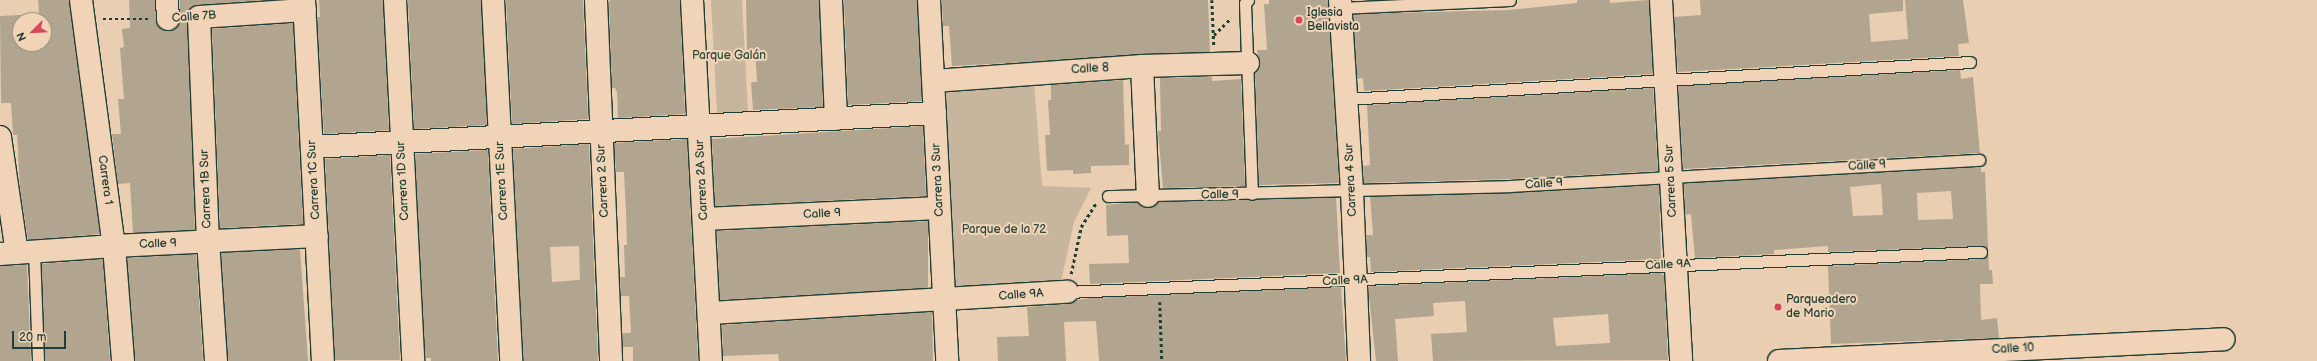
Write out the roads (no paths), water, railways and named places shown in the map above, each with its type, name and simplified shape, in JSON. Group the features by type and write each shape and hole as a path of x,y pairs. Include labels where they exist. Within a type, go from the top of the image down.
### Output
{"street":[{"name":"Carrera 1D Sur","path":"395,0 413,361"},
{"name":"Carrera 1E Sur","path":"494,0 511,361"},
{"name":"Carrera 2 Sur","path":"596,0 611,361"},
{"name":"Carrera 2A Sur","path":"692,0 700,126 711,361"},
{"path":"831,0 836,120"},
{"name":"Carrera 3 Sur","path":"929,0 947,361"},
{"name":"Carrera 5 Sur","path":"1661,0 1681,361"},
{"name":"Carrera 4 Sur","path":"1340,4 1352,192 1359,361"},
{"name":"Calle 7B","path":"199,17 305,5"},
{"name":"Carrera 1C Sur","path":"305,5 323,361"},
{"name":"Carrera 1","path":"82,10 114,246 123,361"},
{"name":"Carrera 1B Sur","path":"199,17 208,242 216,361"},
{"name":"Calle 8","path":"934,81 1142,66 1248,63"},
{"path":"1142,66 1148,196"},
{"path":"312,147 836,120 935,113"},
{"path":"0,137 17,253"},
{"name":"Calle 9","path":"704,219 939,208"},
{"name":"Calle 9","path":"17,253 114,246 317,236"},
{"name":"Calle 9A","path":"709,313 1067,292"},
{"name":"Calle 10","path":"1779,361 2019,355 2223,339"}],"lane":[{"path":"1248,0 1245,3 1252,194"},
{"path":"1340,4 1510,0"},
{"path":"1346,99 1970,62"},
{"name":"Calle 9","path":"1108,196 1352,192 1510,186 1670,175 1979,160"},
{"name":"Calle 9A","path":"1067,292 1981,252"},
{"path":"17,253 38,361"}],"place":[{"name":"Iglesia Bellavista","path":"1299,20"},
{"name":"Parqueadero de Mario","path":"1778,307"}],"park label":[{"name":"Parque Galán","path":"729,56"},
{"name":"Parque de la 72","path":"1004,230"}]}
